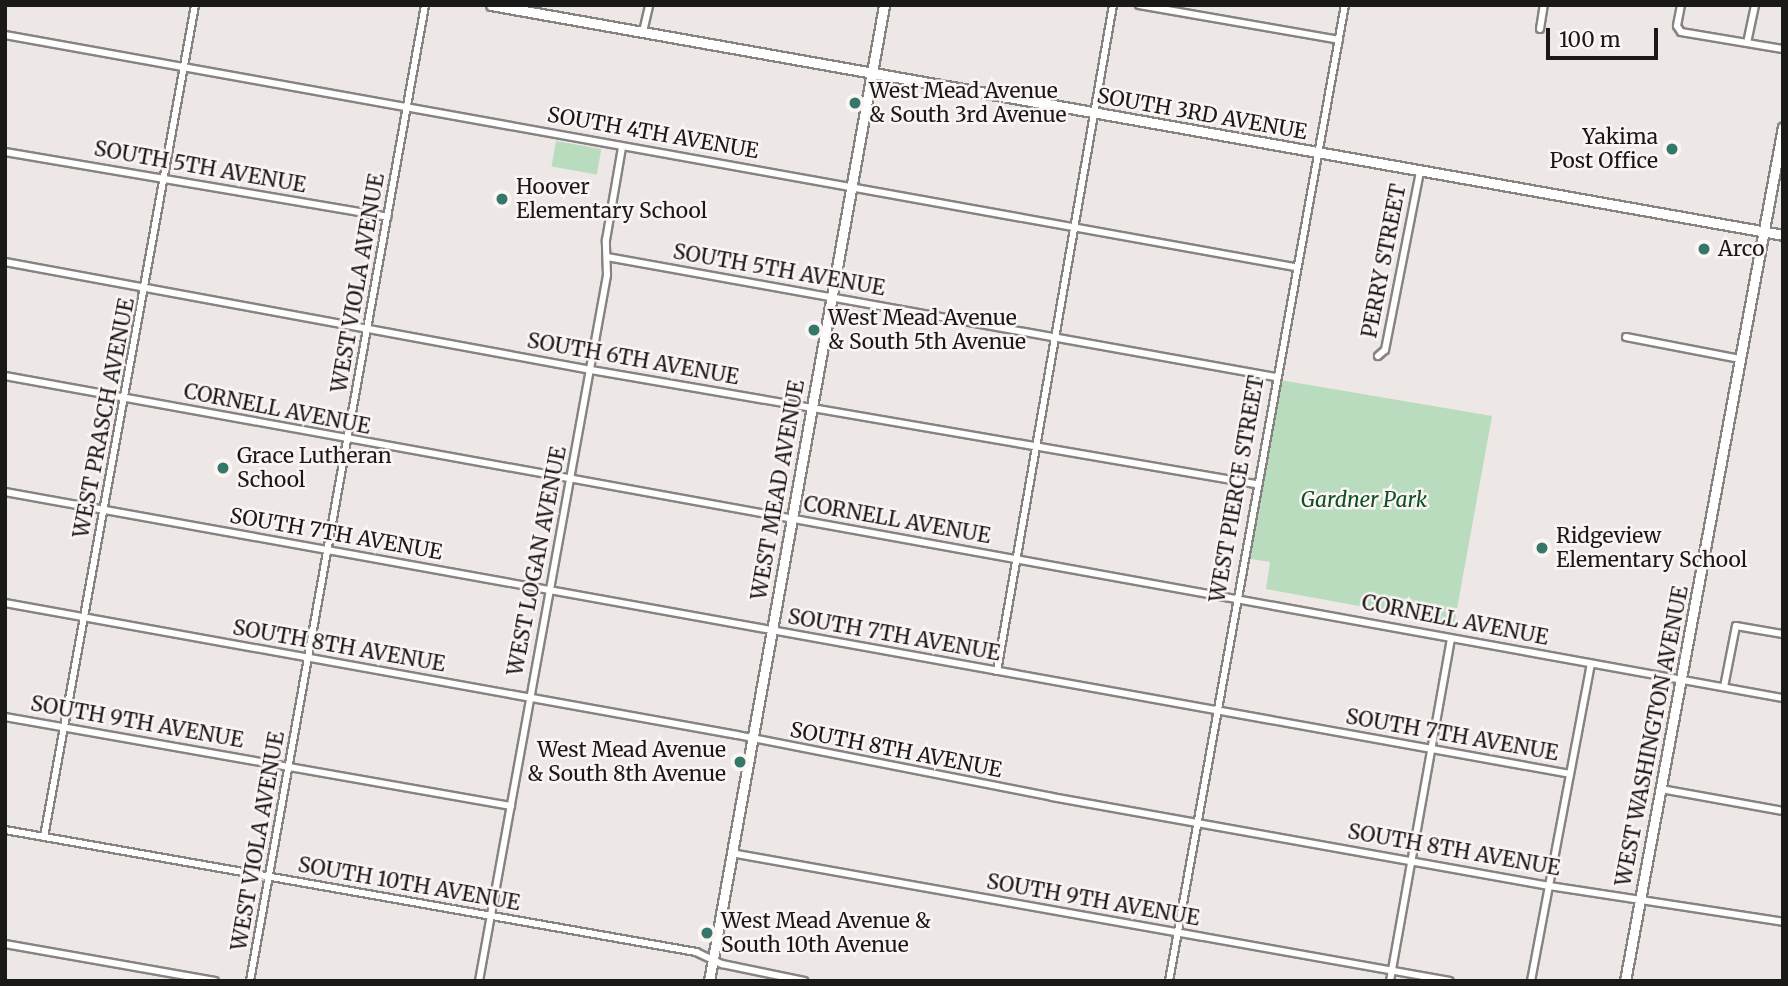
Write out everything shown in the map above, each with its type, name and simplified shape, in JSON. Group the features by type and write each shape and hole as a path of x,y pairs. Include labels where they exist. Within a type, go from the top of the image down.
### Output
{"street":[{"name":"WEST PRASCH AVENUE","path":"44,837 186,68 195,5"},
{"name":"WEST VIOLA AVENUE","path":"250,981 425,5"},
{"name":"SOUTH 3RD AVENUE","path":"491,5 1783,235"},
{"path":"643,32 649,5"},
{"name":"WEST MEAD AVENUE","path":"709,981 884,5"},
{"path":"997,671 1113,5"},
{"path":"1139,5 1339,40"},
{"name":"WEST PIERCE STREET","path":"1169,981 1214,710 1345,5"},
{"path":"1540,29 1544,5"},
{"path":"1681,5 1677,26 1681,32 1783,49"},
{"path":"1747,43 1755,5"},
{"name":"SOUTH 4TH AVENUE","path":"5,35 1296,267"},
{"name":"WEST WASHINGTON AVENUE","path":"1625,981 1783,127"},
{"name":"WEST LOGAN AVENUE","path":"479,981 591,370 607,257 606,240 622,146"},
{"name":"SOUTH 5TH AVENUE","path":"5,152 388,217"},
{"name":"PERRY STREET","path":"1378,356 1385,350 1420,171"},
{"name":"SOUTH 5TH AVENUE","path":"607,257 830,296 1056,340 1275,377"},
{"name":"SOUTH 6TH AVENUE","path":"5,262 591,370 1255,484"},
{"path":"1626,337 1740,359"},
{"name":"CORNELL AVENUE","path":"5,376 1783,698"},
{"name":"SOUTH 7TH AVENUE","path":"5,492 1570,774"},
{"name":"SOUTH 8TH AVENUE","path":"5,603 1549,886 1783,922"},
{"path":"1724,687 1735,626 1783,634"},
{"path":"1390,981 1451,639"},
{"path":"1531,981 1591,664"},
{"name":"SOUTH 9TH AVENUE","path":"5,717 511,806"},
{"path":"1661,789 1783,811"},
{"name":"SOUTH 10TH AVENUE","path":"5,830 490,916 713,959 804,981"},
{"name":"SOUTH 9TH AVENUE","path":"731,853 1450,981"},
{"path":"5,944 215,981"}],"green space":[{"path":"556,141 601,149 597,175 551,167"},
{"name":"Gardner Park","path":"1280,380 1492,416 1453,631 1441,621 1266,589 1270,562 1245,558"}],"place":[{"name":"West Mead Avenue & South 3rd Avenue","path":"855,103"},
{"name":"Yakima Post Office","path":"1672,149"},
{"name":"Hoover Elementary School","path":"502,199"},
{"name":"Arco","path":"1704,249"},
{"name":"West Mead Avenue & South 5th Avenue","path":"814,330"},
{"name":"Grace Lutheran School","path":"223,468"},
{"name":"Ridgeview Elementary School","path":"1542,548"},
{"name":"West Mead Avenue & South 8th Avenue","path":"740,762"},
{"name":"West Mead Avenue & South 10th Avenue","path":"707,933"}]}
